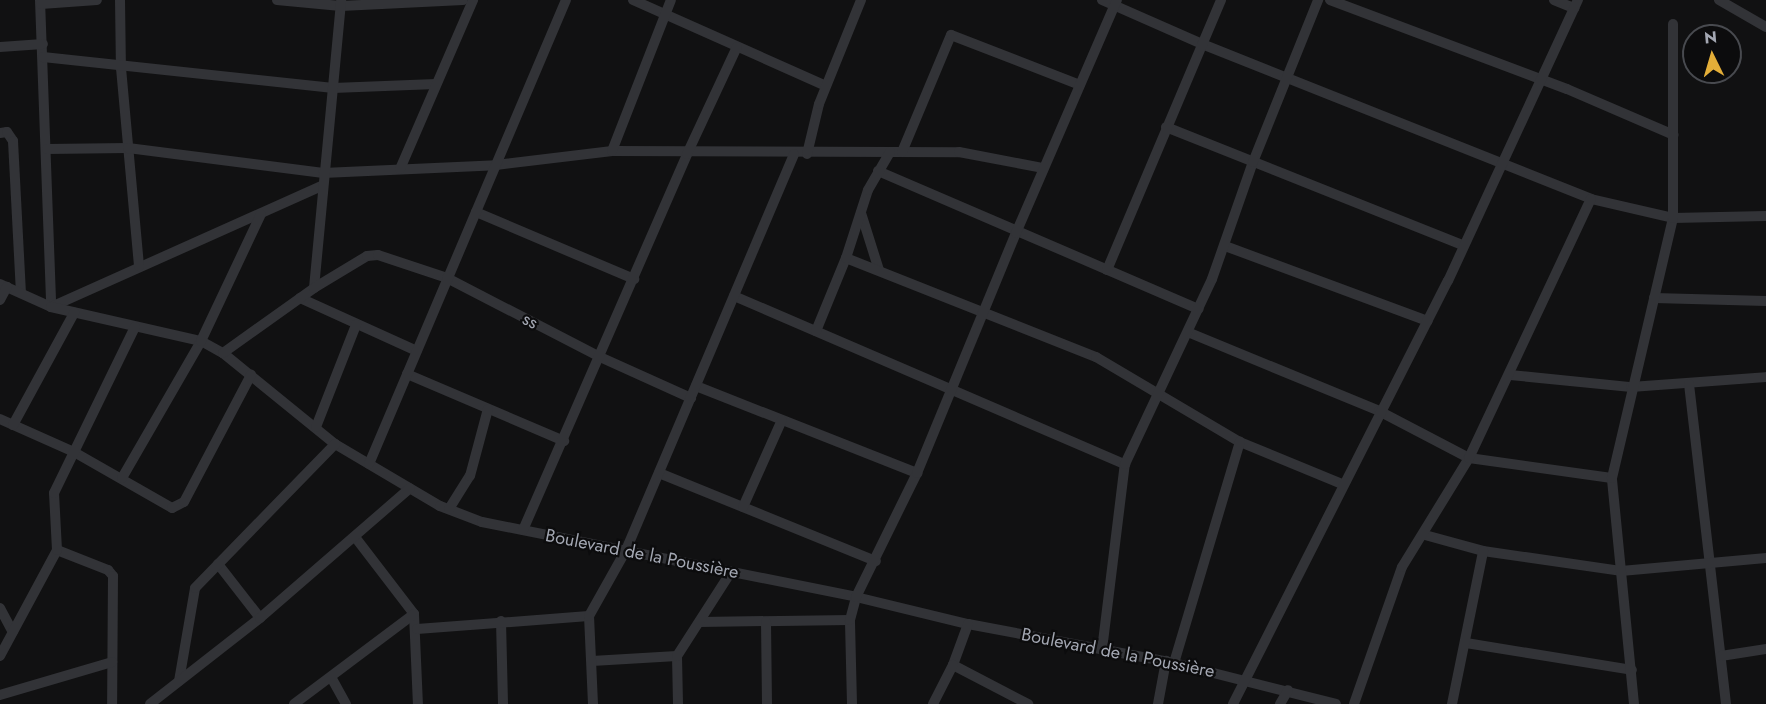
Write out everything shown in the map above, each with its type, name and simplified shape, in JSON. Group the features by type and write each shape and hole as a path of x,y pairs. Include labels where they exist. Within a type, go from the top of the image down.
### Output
{"street":[{"path":"97,0 40,2 51,307 321,186"},
{"path":"120,0 122,68 139,266"},
{"path":"277,0 341,3 463,0"},
{"path":"400,169 473,0"},
{"path":"369,464 566,0"},
{"path":"633,0 826,86"},
{"path":"612,151 671,0"},
{"path":"1102,0 1116,2 1202,44 1591,199 1673,219 1766,216"},
{"path":"1107,270 1221,0"},
{"path":"1102,650 1125,464 1190,333 1225,246 1253,162 1318,0"},
{"path":"1330,0 1543,79 1674,135"},
{"path":"1233,704 1379,411 1428,321 1543,79 1576,4 1554,0"},
{"path":"1719,0 1766,27"},
{"path":"807,153 826,86 859,1"},
{"path":"852,704 850,620 856,597 876,561 917,473 1043,168 1116,2"},
{"path":"224,353 314,288 321,186 341,3"},
{"path":"1634,704 1612,478 1673,219 1673,24"},
{"path":"816,331 878,171 896,152 951,35 1080,85"},
{"path":"0,47 43,44"},
{"path":"523,530 564,441 687,154 737,47"},
{"path":"43,57 122,68 333,88 436,84"},
{"path":"1166,128 1463,245"},
{"path":"0,133 7,132 13,141 21,293"},
{"path":"47,149 128,148 323,173 496,165 612,151 687,154 896,152 972,154 1043,168"},
{"path":"593,704 589,616 626,550 795,154"},
{"path":"878,171 1016,233 1199,309"},
{"path":"1354,704 1392,589 1409,555 1425,535 1469,458 1591,199"},
{"path":"476,212 634,279"},
{"path":"861,213 879,270"},
{"path":"123,478 201,341 261,214"},
{"path":"1225,246 1428,321"},
{"name":"ss","path":"314,288 367,256 378,255 447,278 600,357 691,398"},
{"path":"846,258 984,310 1096,357 1126,372 1160,397 1240,442 1342,484"},
{"path":"0,300 3,285"},
{"name":"Boulevard de la Poussière","path":"3,285 51,307 201,341 224,353 335,444 449,509 482,522 856,597 968,624 1170,662 1244,678 1336,704"},
{"path":"734,296 1125,464"},
{"path":"300,298 417,351"},
{"path":"1654,298 1766,301"},
{"path":"14,426 74,313"},
{"path":"316,427 356,325"},
{"path":"0,656 57,549 53,498 135,327"},
{"path":"1190,333 1379,411 1469,458 1612,478"},
{"path":"407,374 564,441"},
{"path":"0,419 74,452 172,508 184,502 251,375"},
{"path":"1510,375 1632,387 1766,377"},
{"path":"1689,384 1712,564 1726,704"},
{"path":"696,386 917,473"},
{"path":"449,509 470,476 488,409"},
{"path":"743,507 782,420"},
{"path":"1158,704 1240,442"},
{"path":"179,681 193,592 335,444"},
{"path":"659,472 876,561"},
{"path":"153,703 260,618 410,488"},
{"path":"1425,535 1483,551 1621,571 1766,558"},
{"path":"355,537 414,614 417,629 418,704"},
{"path":"57,549 111,572 112,704"},
{"path":"1452,704 1483,551"},
{"path":"218,564 260,618"},
{"path":"678,704 677,656 731,572"},
{"path":"0,608 13,632"},
{"path":"294,704 414,614"},
{"path":"417,629 589,616"},
{"path":"699,622 850,620"},
{"path":"501,621 502,704"},
{"path":"766,622 767,704"},
{"path":"933,704 953,665 968,624"},
{"path":"1466,643 1632,670"},
{"path":"1721,656 1766,649"},
{"path":"592,661 677,656"},
{"path":"0,695 112,662"},
{"path":"953,665 1028,704"},
{"path":"331,677 346,704"},
{"path":"1280,704 1288,690"}]}
